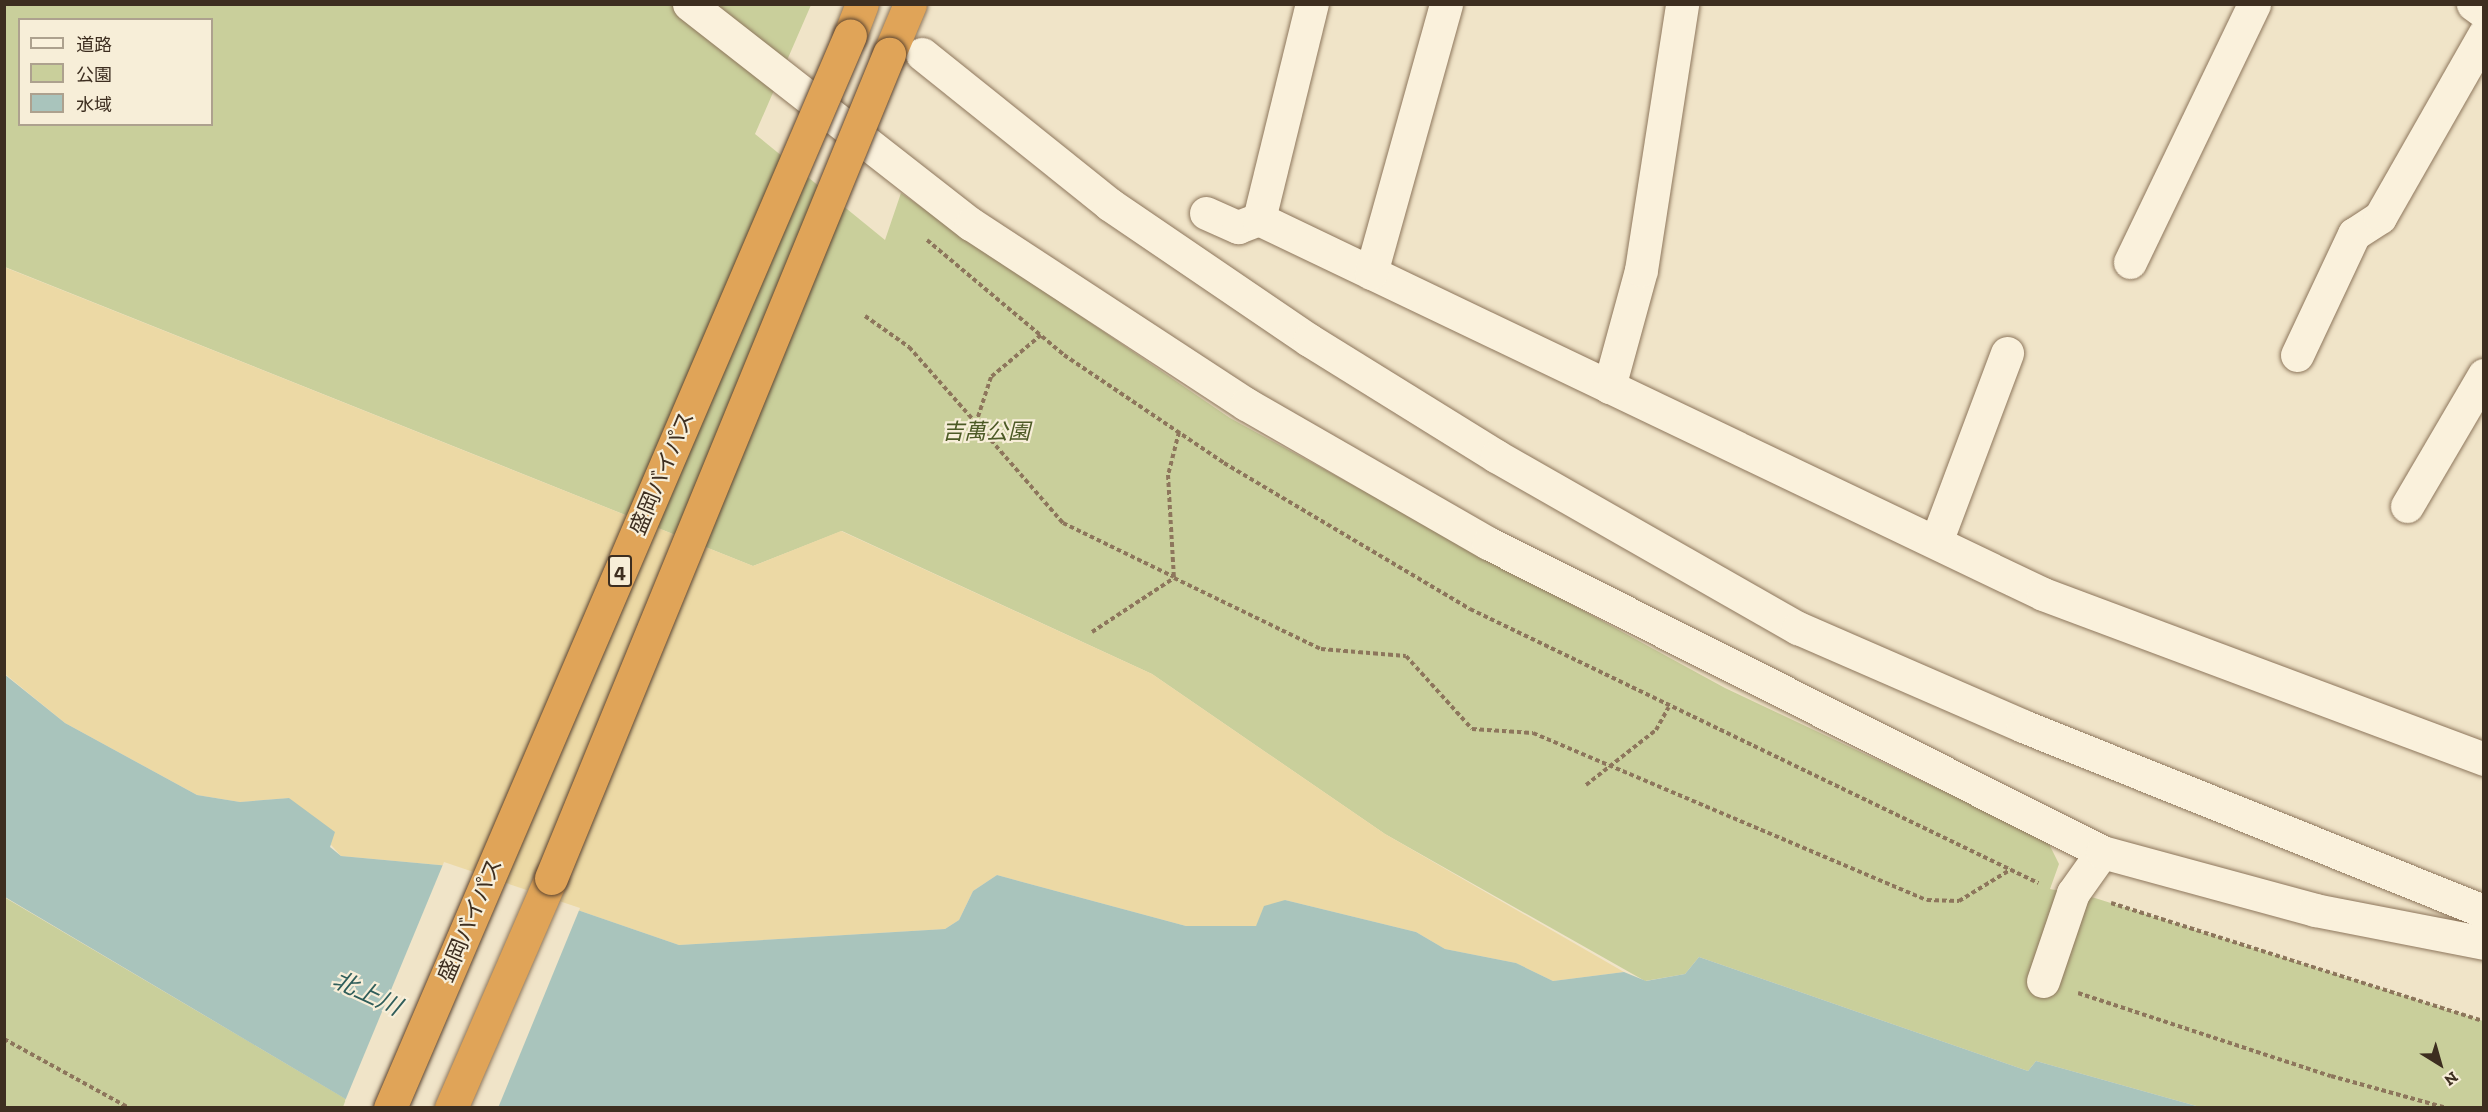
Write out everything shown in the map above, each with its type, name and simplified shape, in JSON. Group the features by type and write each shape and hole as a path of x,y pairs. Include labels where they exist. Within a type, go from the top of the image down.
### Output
{"highway":[{"name":"盛岡バイパス","path":"390,1107 862,4"},
{"path":"451,1107 910,4"}],"street":[{"path":"688,4 971,224 1246,404 1488,543 2102,852 2315,910 2484,943"},
{"path":"1259,219 1311,4"},
{"path":"1371,273 1446,4"},
{"path":"1610,387 1641,270 1682,4"},
{"path":"2130,262 2254,4"},
{"path":"2473,4 2484,12"},
{"path":"2297,355 2354,234 2380,217 2484,35"},
{"path":"922,54 1109,204 1309,340 1496,456 1798,628 2023,726 2484,911"},
{"path":"1206,213 1238,227 1259,219 2064,603 2484,759"},
{"path":"1936,542 2007,353"},
{"path":"2407,506 2484,375"},
{"path":"2043,981 2073,893 2102,852"}],"path":[{"path":"865,316 909,346 1064,523 1321,649 1406,656 1472,729 1533,733 1927,900 1959,901 2010,870"},
{"path":"976,423 991,377 1041,336"},
{"path":"1174,578 1168,475 1179,432"},
{"path":"1092,632 1113,614 1174,578"},
{"path":"1586,785 1656,730 1669,707"},
{"path":"2043,981 2331,1076 2446,1107"},
{"path":"4,1039 129,1107"}],"green space":[{"name":"吉萬公園","path":"4,5 811,5 755,134 885,240 901,193 1230,418 1725,688 2047,840 2059,864 2050,889 2095,898 2483,1021 2483,1107 2200,1107 2036,1061 2028,1071 1699,957 1685,974 1645,981 1385,834 1152,674 842,531 753,566 5,267"},
{"path":"4,897 346,1099 343,1107 5,1107"}],"sand":[{"path":"4,267 753,566 841,531 1152,674 1385,834 1624,972 1553,981 1516,963 1445,949 1416,932 1285,900 1256,926 1186,926 997,875 973,891 959,920 945,929 679,945 450,866 341,856 289,798 240,802 197,795 65,723 5,674"}],"water":[{"name":"北上川","path":"4,674 65,723 197,795 240,802 289,798 335,832 330,847 341,856 450,866 679,945 945,929 959,920 973,891 997,875 1186,926 1256,926 1264,906 1285,900 1416,932 1445,949 1516,963 1553,981 1624,972 1646,981 1685,974 1699,957 2028,1071 2036,1061 2200,1107 359,1107 5,897"}],"pier":[{"path":"444,862 580,908 498,1108 354,1108 345,1101"}]}
